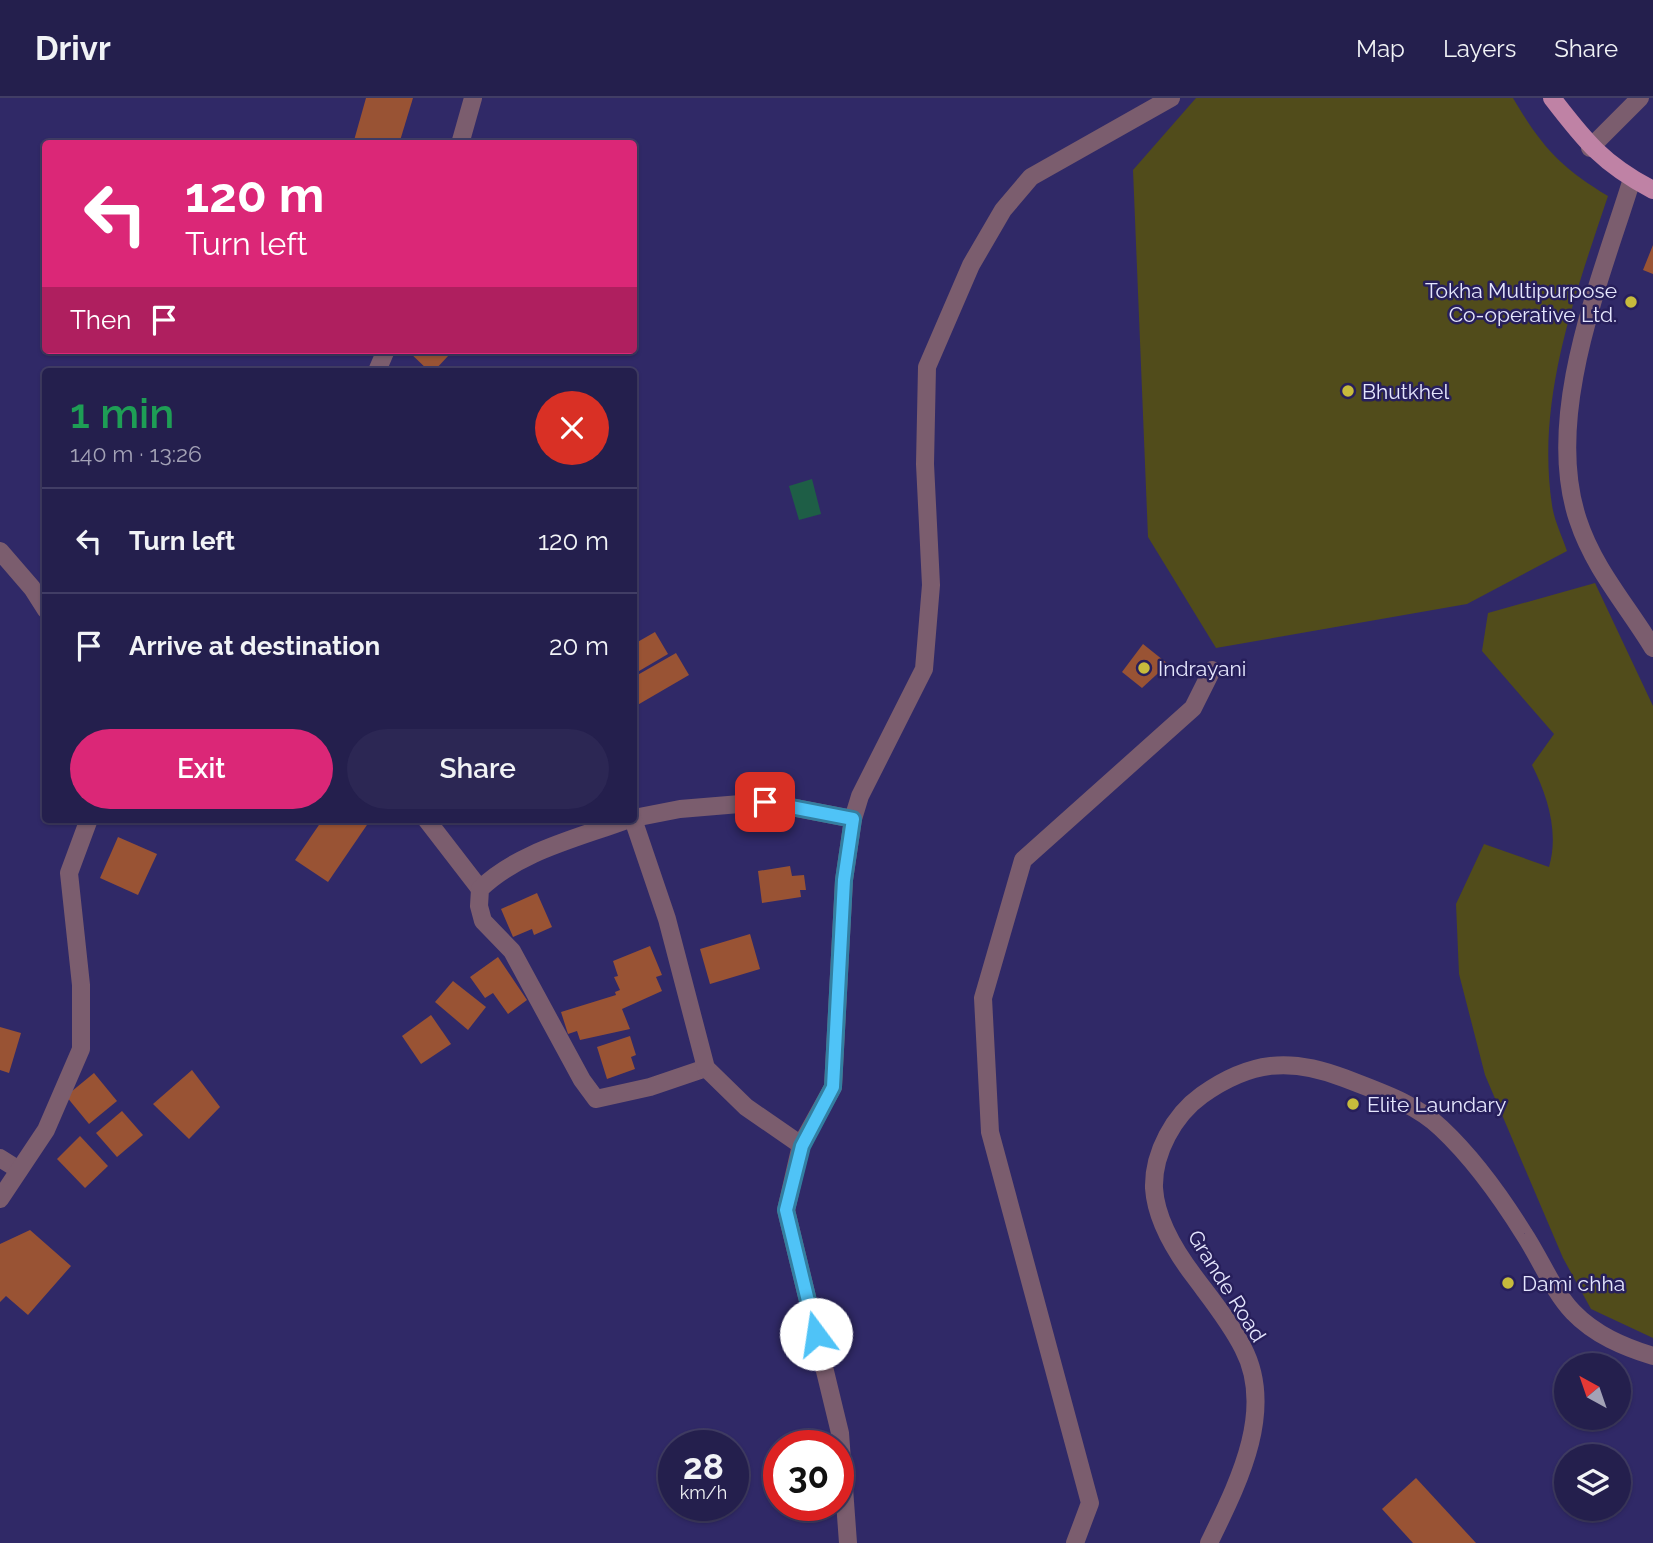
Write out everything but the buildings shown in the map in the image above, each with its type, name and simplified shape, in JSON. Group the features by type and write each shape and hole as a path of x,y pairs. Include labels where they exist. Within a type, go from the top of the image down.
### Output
{"main road":[{"path":"1552,98 1590,148 1632,179 1653,190"}],"street":[{"path":"461,140 473,98"},
{"path":"848,1543 840,1433 786,1210 802,1146 833,1087 844,880 853,819 860,796 924,669 931,585 925,464 927,367 966,278 1003,210 1031,177 1171,98"},
{"path":"1590,148 1640,98"},
{"path":"1632,179 1578,353 1569,408 1569,471 1577,519 1599,570 1653,648"},
{"path":"0,551 42,604"},
{"path":"1075,1543 1090,1503 990,1132 983,998 1023,860 1193,708 1212,670"},
{"path":"637,817 680,809 765,802 853,819"},
{"path":"0,1199 46,1130 81,1049 81,985 69,873 88,823"},
{"path":"429,823 480,889 479,906 483,921 512,951 582,1080 596,1099 650,1087 706,1068"},
{"path":"480,889 515,862 619,823"},
{"path":"634,823 667,919 706,1068 746,1107 802,1146"},
{"name":"Grande Road","path":"1209,1543 1236,1487 1253,1431 1256,1390 1244,1349 1185,1265 1163,1225 1154,1188 1158,1158 1167,1135 1182,1114 1199,1097 1250,1069 1289,1063 1326,1071 1389,1096 1440,1126 1485,1178 1523,1231 1572,1311 1600,1334 1653,1356"},
{"path":"0,1158 19,1171"}],"shaded area":[{"name":"Bhutkhel","path":"1196,98 1513,98 1533,130 1553,154 1577,175 1608,196 1583,271 1562,348 1549,426 1548,466 1552,505 1567,551 1467,604 1216,648 1148,537 1133,170"},
{"path":"812,479 821,514 799,520 789,486"},
{"path":"1595,583 1653,706 1653,1338 1591,1309 1563,1258 1485,1075 1459,974 1456,904 1484,844 1549,867 1552,854 1550,815 1532,765 1554,734 1482,651 1488,613"}],"place":[{"name":"Tokha Multipurpose Co-operative Ltd.","path":"1631,302"},
{"name":"Bhutkhel","path":"1348,391"},
{"name":"Indrayani","path":"1144,668"},
{"name":"Elite Laundary","path":"1353,1104"},
{"name":"Dami chha","path":"1508,1283"}],"route":[{"path":"765,802 853,819 844,880 841,982 833,1087 802,1146 786,1210 816,1334"}]}
